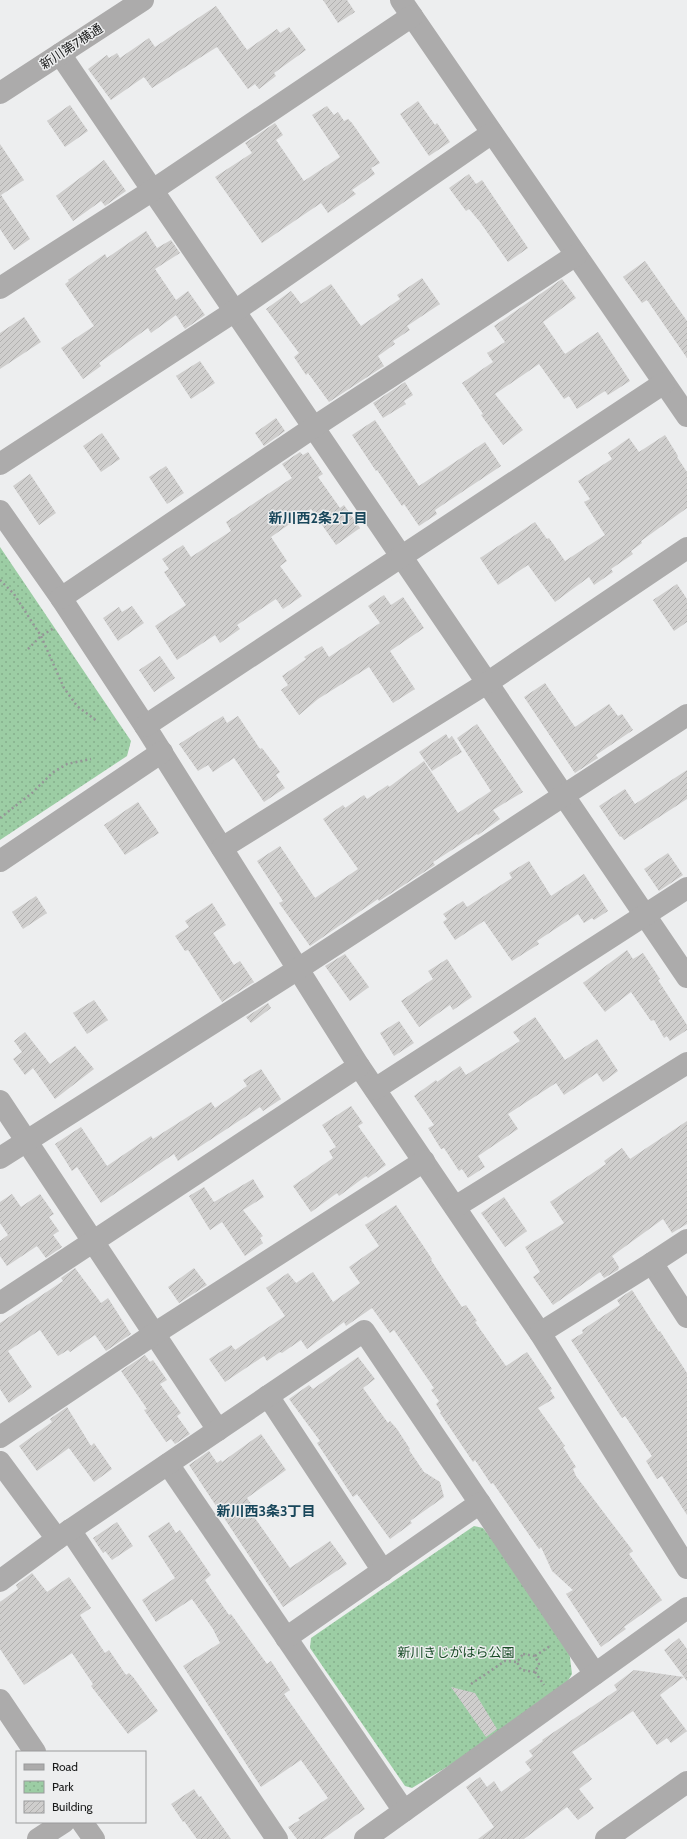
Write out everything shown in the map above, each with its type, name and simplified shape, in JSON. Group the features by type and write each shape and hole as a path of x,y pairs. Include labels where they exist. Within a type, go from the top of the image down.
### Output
{"street":[{"name":"新川第7横通","path":"0,93 143,0"},
{"path":"0,288 153,190 406,8 687,416"},
{"path":"60,54 687,977"},
{"path":"0,464 235,311 492,133"},
{"path":"61,598 314,427 576,255"},
{"path":"145,726 664,383"},
{"path":"0,511 61,598 162,752 375,1089 540,1333 687,1568"},
{"path":"222,848 487,683 687,548"},
{"path":"0,1158 26,1140 298,969 687,715"},
{"path":"0,861 162,752"},
{"path":"375,1089 687,888"},
{"path":"455,1207 687,1063"},
{"path":"0,1303 360,1066"},
{"path":"0,1101 218,1430"},
{"path":"0,1437 154,1334 424,1161"},
{"path":"540,1333 687,1240"},
{"path":"652,1263 687,1318"},
{"path":"0,1581 64,1535 364,1331 595,1674"},
{"path":"268,1396 383,1571"},
{"path":"0,1462 64,1535 277,1839"},
{"path":"168,1464 404,1811"},
{"path":"286,1638 480,1503"},
{"path":"365,1839 687,1608"},
{"path":"3,1709 34,1751"},
{"path":"606,1839 687,1782"},
{"path":"38,1839 62,1823"},
{"path":"83,1823 94,1839"}],"path":[{"path":"0,580 14,594 41,636 64,688 78,706 98,722"},
{"path":"28,649 41,636 60,624"},
{"path":"0,818 32,793 52,773 67,764 91,759"},
{"path":"523,1654 535,1656 539,1664 535,1672 521,1670 517,1662 523,1654"},
{"path":"471,1684 505,1662 517,1662"}],"green space":[{"path":"0,547 131,741 127,756 0,840"},
{"name":"新川きじがはら公園","path":"474,1526 483,1528 567,1634 572,1674 555,1702 412,1788 405,1786 310,1648 311,1638"}],"building":[{"path":"323,0 347,0 355,12 338,23"},
{"path":"216,6 247,50 277,29 280,33 289,27 306,50 274,73 276,76 259,89 255,84 248,89 217,47 152,88 144,77 111,100 88,69 107,55 109,58 117,53 120,58 149,38 155,47"},
{"path":"418,101 435,125 437,123 450,142 429,156 400,114"},
{"path":"70,105 88,131 65,147 47,121"},
{"path":"327,106 334,115 338,112 344,121 348,119 352,123 380,163 371,168 375,174 352,190 356,194 328,213 321,203 262,243 215,177 252,153 245,143 275,123 283,135 276,140 304,181 340,157 312,115"},
{"path":"0,144 24,180 1,195 30,239 14,250 0,229"},
{"path":"104,160 126,191 105,206 101,201 73,221 56,196"},
{"path":"469,174 476,184 482,180 528,248 508,262 480,222 469,209 466,211 449,188"},
{"path":"146,231 157,248 171,240 180,253 155,269 176,300 188,291 205,315 185,329 176,315 151,333 148,328 99,363 101,366 83,379 61,348 94,326 65,284 69,281 68,280 105,254 107,258"},
{"path":"645,261 687,321 687,358 647,300 642,303 623,277"},
{"path":"422,278 440,304 407,326 410,330 393,341 395,344 378,356 384,366 329,402 308,373 306,375 294,357 299,353 266,309 291,291 301,304 331,284 361,326 400,299 397,295"},
{"path":"562,279 576,298 543,322 565,354 598,332 630,381 608,395 605,391 577,409 569,396 564,399 539,364 495,394 523,430 503,445 481,415 483,414 462,383 493,362 487,353 505,342 494,326"},
{"path":"24,317 41,342 0,369 0,333"},
{"path":"200,361 215,383 191,399 176,376"},
{"path":"405,382 413,395 404,401 406,404 383,418 373,403"},
{"path":"276,418 285,431 264,446 255,433"},
{"path":"375,420 419,486 485,442 501,466 435,510 437,514 419,526 404,504 402,506 377,470 376,471 352,435"},
{"path":"102,433 120,459 101,472 83,446"},
{"path":"665,435 687,472 687,508 641,541 642,543 631,551 633,554 611,569 613,572 594,585 589,577 555,602 528,565 498,585 480,558 535,522 547,539 549,538 565,561 605,535 584,502 590,499 578,481 612,459 608,453 629,438 639,452"},
{"path":"300,452 303,455 308,452 323,474 318,477 340,508 344,505 360,528 336,545 311,509 271,537 287,561 280,566 302,596 283,609 276,599 237,625 240,629 220,643 215,635 177,660 155,626 186,605 164,572 169,569 162,559 183,545 191,557 231,531 226,522 292,478 282,464"},
{"path":"166,466 184,493 167,504 149,477"},
{"path":"30,474 56,513 39,525 13,486"},
{"path":"677,584 687,599 687,622 674,631 653,600"},
{"path":"384,595 391,605 403,597 424,628 390,651 415,689 393,703 369,667 318,699 299,715 281,690 288,685 282,676 306,659 304,657 322,646 329,657 380,623 368,606"},
{"path":"132,606 144,623 118,641 103,618 119,607 122,612"},
{"path":"160,656 175,678 154,692 139,670"},
{"path":"545,683 575,727 609,704 618,716 622,714 633,730 596,755 598,758 575,773 524,697"},
{"path":"223,716 227,723 238,716 260,749 262,748 280,772 276,775 285,788 264,802 234,758 213,772 208,765 198,771 179,744"},
{"path":"477,724 523,792 493,810 500,819 478,835 477,834 433,862 435,865 379,901 378,899 310,946 279,903 283,901 257,861 280,846 315,898 358,869 323,819 343,805 345,808 364,795 367,799 388,785 389,787 424,761 458,813 491,791 457,738"},
{"path":"446,734 449,739 452,736 462,752 432,771 419,752"},
{"path":"687,770 687,799 624,840 621,836 620,837 599,806 625,789 635,804"},
{"path":"138,802 159,833 125,855 104,825"},
{"path":"668,853 683,875 659,891 644,869"},
{"path":"529,861 551,896 584,874 608,911 594,920 592,918 584,923 578,914 537,941 539,944 512,961 484,921 455,940 443,922 447,919 443,914 463,901 467,907 512,878 509,873"},
{"path":"36,896 47,913 23,929 12,912"},
{"path":"212,903 226,925 213,933 234,965 240,961 254,982 222,1002 188,950 185,951 175,936 189,927 185,921"},
{"path":"627,950 633,959 643,953 660,979 658,980 687,1025 687,1030 670,1041 667,1036 664,1038 654,1020 651,1021 631,992 605,1012 583,983"},
{"path":"345,954 369,987 350,1001 325,966"},
{"path":"447,959 472,997 453,1010 450,1005 419,1027 401,1001 433,979 428,971"},
{"path":"94,1000 108,1020 87,1034 73,1013"},
{"path":"268,1003 271,1008 251,1023 246,1017"},
{"path":"535,1017 565,1060 597,1039 618,1071 603,1082 597,1073 564,1095 556,1083 508,1114 518,1129 478,1156 485,1167 468,1178 462,1169 459,1171 444,1148 441,1149 428,1128 434,1125 414,1096 436,1080 437,1082 460,1066 466,1075 520,1041 513,1032"},
{"path":"399,1021 414,1043 394,1056 380,1033"},
{"path":"25,1032 50,1064 75,1046 94,1069 55,1099 33,1068 25,1075 13,1059 22,1052 14,1041"},
{"path":"261,1069 281,1099 263,1111 260,1107 178,1161 174,1154 101,1203 77,1167 72,1171 55,1144 81,1127 107,1166 151,1136 153,1139 211,1102 215,1108 247,1086 243,1080"},
{"path":"351,1106 363,1123 358,1126 386,1165 368,1178 366,1176 339,1196 337,1193 311,1212 293,1186 333,1158 329,1151 336,1147 322,1125"},
{"path":"687,1121 687,1224 672,1233 663,1219 612,1256 619,1267 618,1270 604,1278 600,1272 553,1305 533,1277 540,1272 525,1247 564,1223 550,1202 606,1164 604,1161 622,1148 630,1159"},
{"path":"253,1179 264,1197 243,1210 263,1236 260,1238 263,1243 245,1256 222,1222 210,1230 189,1196 204,1187 214,1202"},
{"path":"12,1194 21,1207 40,1194 54,1214 49,1217 59,1231 53,1235 62,1247 46,1258 37,1246 7,1266 0,1256 0,1241 8,1235 0,1223 0,1202"},
{"path":"504,1197 527,1231 505,1247 481,1213"},
{"path":"396,1205 462,1307 466,1305 477,1321 475,1322 506,1366 527,1352 552,1389 550,1390 555,1398 538,1408 565,1446 563,1447 576,1467 573,1469 576,1476 633,1551 629,1554 662,1600 624,1627 626,1629 601,1647 566,1594 573,1590 552,1571 541,1547 539,1549 475,1460 473,1462 440,1413 441,1412 436,1404 439,1401 431,1390 434,1388 394,1330 390,1333 372,1308 346,1326 344,1322 307,1349 301,1340 267,1361 264,1356 225,1382 209,1359 231,1345 235,1350 285,1316 266,1288 288,1273 296,1283 313,1272 333,1302 360,1283 349,1267 379,1246 365,1225"},
{"path":"75,1268 101,1303 108,1298 131,1334 106,1351 95,1335 70,1352 68,1350 58,1356 40,1330 8,1351 32,1387 9,1403 0,1389 0,1323 63,1281 61,1278"},
{"path":"194,1268 207,1285 179,1303 168,1287"},
{"path":"632,1290 687,1373 687,1515 662,1476 657,1479 646,1461 652,1456 625,1416 622,1418 571,1340 583,1333 582,1330 620,1305 617,1300"},
{"path":"145,1355 150,1362 153,1360 167,1380 160,1384 181,1413 177,1416 190,1434 175,1444 171,1439 166,1442 144,1410 147,1409 121,1371"},
{"path":"358,1357 375,1379 363,1388 388,1423 390,1421 397,1429 424,1472 440,1482 444,1497 410,1521 412,1523 390,1539 357,1494 353,1497 317,1443 320,1441 289,1399 309,1385 313,1389"},
{"path":"67,1407 91,1446 94,1443 112,1469 94,1482 69,1448 37,1471 19,1446 52,1422 50,1419"},
{"path":"261,1434 286,1470 247,1498 254,1508 250,1511 290,1568 330,1541 347,1564 283,1607 189,1465 209,1451 217,1463 221,1460 222,1462"},
{"path":"117,1522 133,1546 112,1560 105,1551 103,1553 93,1538"},
{"path":"169,1522 176,1533 180,1530 211,1575 205,1580 229,1615 231,1614 267,1664 271,1661 290,1690 284,1694 365,1809 323,1839 297,1839 288,1827 300,1820 298,1818 328,1798 301,1760 261,1787 183,1666 220,1643 213,1629 192,1599 156,1622 142,1600 175,1578 148,1536"},
{"path":"32,1573 47,1592 69,1577 91,1608 80,1615 105,1653 109,1650 126,1675 129,1673 133,1677 158,1711 128,1734 91,1686 93,1684 72,1653 24,1685 0,1649 0,1602 18,1589 16,1585"},
{"path":"679,1638 687,1649 687,1681 664,1650"},
{"path":"634,1670 684,1677 660,1695 687,1731 671,1743 667,1738 657,1745 633,1711 572,1752 592,1779 579,1789 594,1808 578,1820 567,1807 524,1839 478,1839 494,1827 466,1787 480,1777 487,1787 494,1781 501,1792 531,1770 525,1762 533,1756 529,1751 543,1741 542,1740 617,1690 614,1685"},
{"path":"451,1687 475,1693 497,1729 486,1737"},
{"path":"194,1789 199,1797 201,1796 231,1839 197,1839 184,1821 183,1822 171,1804"}],"district":[{"name":"新川西2条2丁目","path":"318,518"},
{"name":"新川西3条3丁目","path":"266,1511"}]}
